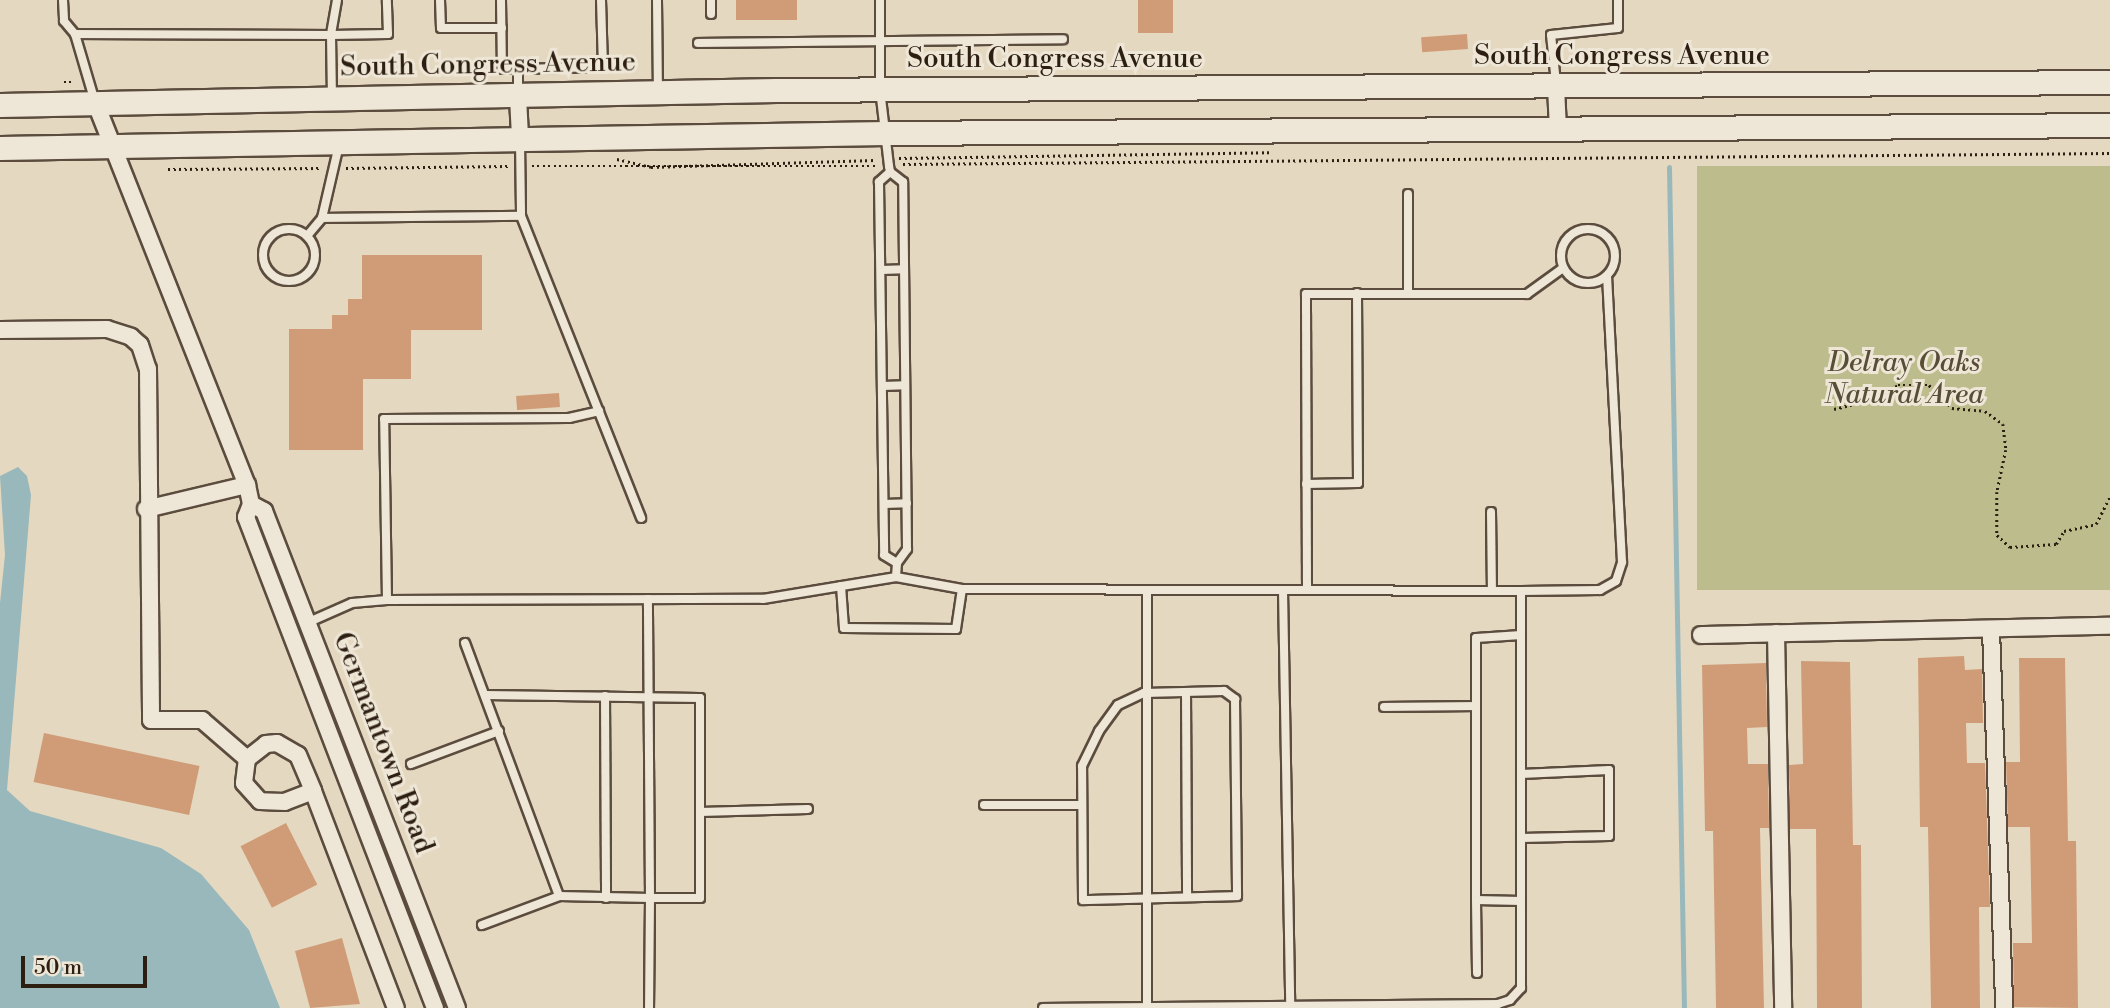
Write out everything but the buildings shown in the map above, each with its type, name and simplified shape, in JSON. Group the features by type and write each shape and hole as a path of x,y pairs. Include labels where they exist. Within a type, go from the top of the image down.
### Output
{"main road":[{"name":"South Congress Avenue","path":"0,105 880,89 2110,82"},
{"path":"0,148 112,148 520,137 886,133 1558,131 2110,125"}],"street":[{"path":"1556,86 1558,131"},
{"path":"519,97 520,137"},
{"name":"Germantown Road","path":"96,104 247,485 251,504 246,517 435,1008"},
{"path":"0,330 107,329 131,337 140,345 148,369 146,509 151,720 202,720 247,759"},
{"path":"146,509 247,485"},
{"name":"Germantown Road","path":"251,504 264,510 310,622 457,1008"},
{"path":"262,558 274,569 295,623 310,622"},
{"path":"1701,635 2110,626"},
{"path":"1991,629 2004,1008"},
{"path":"1776,633 1783,1008"},
{"path":"313,791 285,802 260,801 244,783 247,759 254,750 278,743 298,755 313,791 396,1008"},
{"path":"385,877 392,878 442,1008"}],"lane":[{"path":"63,0 64,21 75,34 96,104"},
{"path":"332,97 331,35 337,0"},
{"path":"75,34 388,34 387,0"},
{"path":"440,0 441,28 502,28"},
{"path":"501,0 502,69 603,67 601,0"},
{"path":"657,0 658,93"},
{"path":"711,0 711,14"},
{"path":"880,0 880,89 889,165 903,182 907,549 897,563 896,577"},
{"path":"1556,86 1551,35 1618,28 1618,0"},
{"path":"698,43 1063,39"},
{"path":"519,69 519,97"},
{"path":"520,137 521,216 642,518"},
{"path":"307,236 322,218 340,141"},
{"path":"889,165 879,182 884,555 897,563"},
{"path":"1408,194 1408,293"},
{"path":"322,218 521,216"},
{"path":"284,229 307,236 315,251 307,274 293,282 270,275 262,260 270,237 284,229"},
{"path":"310,622 352,603 387,600 763,599 896,577 962,589 1600,590 1616,581 1622,562 1607,276 1615,250 1596,230 1570,236 1562,250 1563,268 1583,284 1607,276"},
{"path":"1307,590 1306,294 1528,293 1563,268"},
{"path":"880,270 904,269"},
{"path":"1306,484 1358,483 1357,293"},
{"path":"882,386 905,385"},
{"path":"387,600 384,419 569,418 599,411"},
{"path":"884,503 907,503"},
{"path":"1491,512 1492,591"},
{"path":"841,586 844,628 956,629 962,589"},
{"path":"1147,590 1144,693 1147,1007"},
{"path":"1283,590 1290,1006"},
{"path":"1043,1008 1498,1004 1510,1000 1521,988 1521,591"},
{"path":"648,599 649,1008"},
{"path":"1477,973 1476,638 1521,635"},
{"path":"465,643 559,896"},
{"path":"1224,691 1235,699 1237,896 1083,900 1082,766 1099,731 1118,705 1144,693 1186,692 1224,691"},
{"path":"1186,692 1187,897"},
{"path":"482,925 559,896 701,898 700,698 485,695"},
{"path":"605,696 606,898"},
{"path":"1384,707 1476,706"},
{"path":"411,764 499,731"},
{"path":"1521,774 1609,770 1609,836 1521,838"},
{"path":"984,805 1082,805"},
{"path":"700,812 808,809"},
{"path":"1476,900 1521,901"}],"path":[{"path":"168,169 889,165 1172,153"},
{"path":"611,158 651,167 2110,153"},
{"path":"1834,409 1871,400 1898,385 1929,385 1952,408 1985,411 2003,424 2006,450 1997,492 1997,535 2010,547 2056,544 2064,531 2096,524 2110,497"}],"green space":[{"name":"Delray Oaks Natural Area","path":"1697,166 2110,166 2110,590 1697,590"}],"water":[{"path":"18,467 27,476 31,495 7,790 30,811 161,848 201,874 249,930 280,1008 0,1008 0,603 5,555 0,476"}],"waterway":[{"path":"1669,167 1684,1008"}]}
